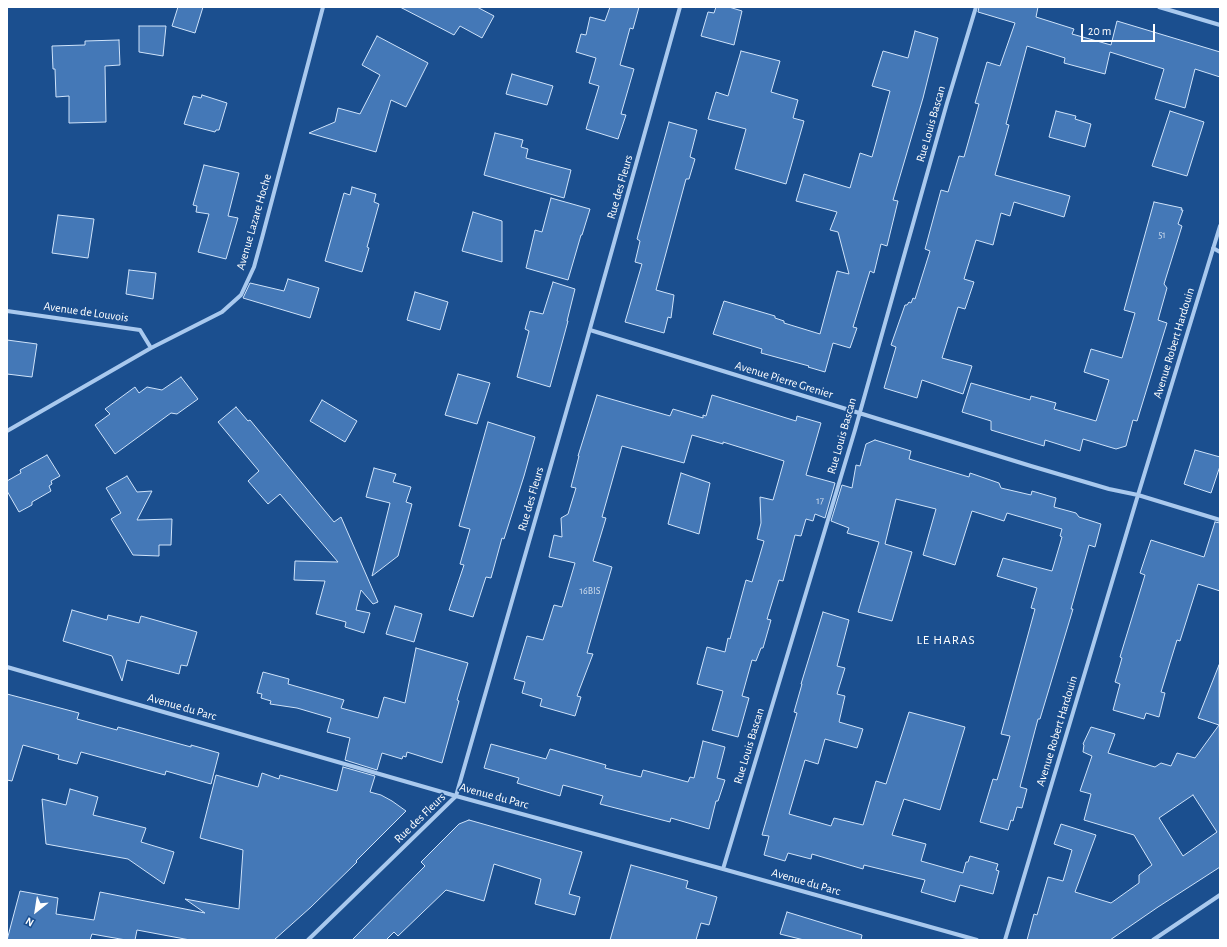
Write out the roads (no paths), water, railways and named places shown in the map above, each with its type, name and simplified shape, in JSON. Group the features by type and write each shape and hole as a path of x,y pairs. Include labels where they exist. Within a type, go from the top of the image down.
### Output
{"street":[{"name":"Avenue Lazare Hoche","path":"7,431 152,348 222,312 241,295 254,267 260,246 323,7"},
{"name":"Rue des Fleurs","path":"308,940 456,796 590,330 680,7"},
{"name":"Rue Louis Bascan","path":"723,869 859,413 947,103 976,7"},
{"path":"1159,7 1220,25"},
{"name":"Avenue Robert Hardouin","path":"1005,940 1128,527 1220,226"},
{"path":"1213,248 1220,252"},
{"name":"Avenue de Louvois","path":"7,312 140,330 152,348"},
{"name":"Avenue Pierre Grenier","path":"590,330 1109,489 1138,495 1220,520"},
{"name":"Avenue du Parc","path":"7,667 456,796 977,940"},
{"path":"1153,940 1220,895"}],"district":[{"name":"LE HARAS","path":"946,640"}]}
